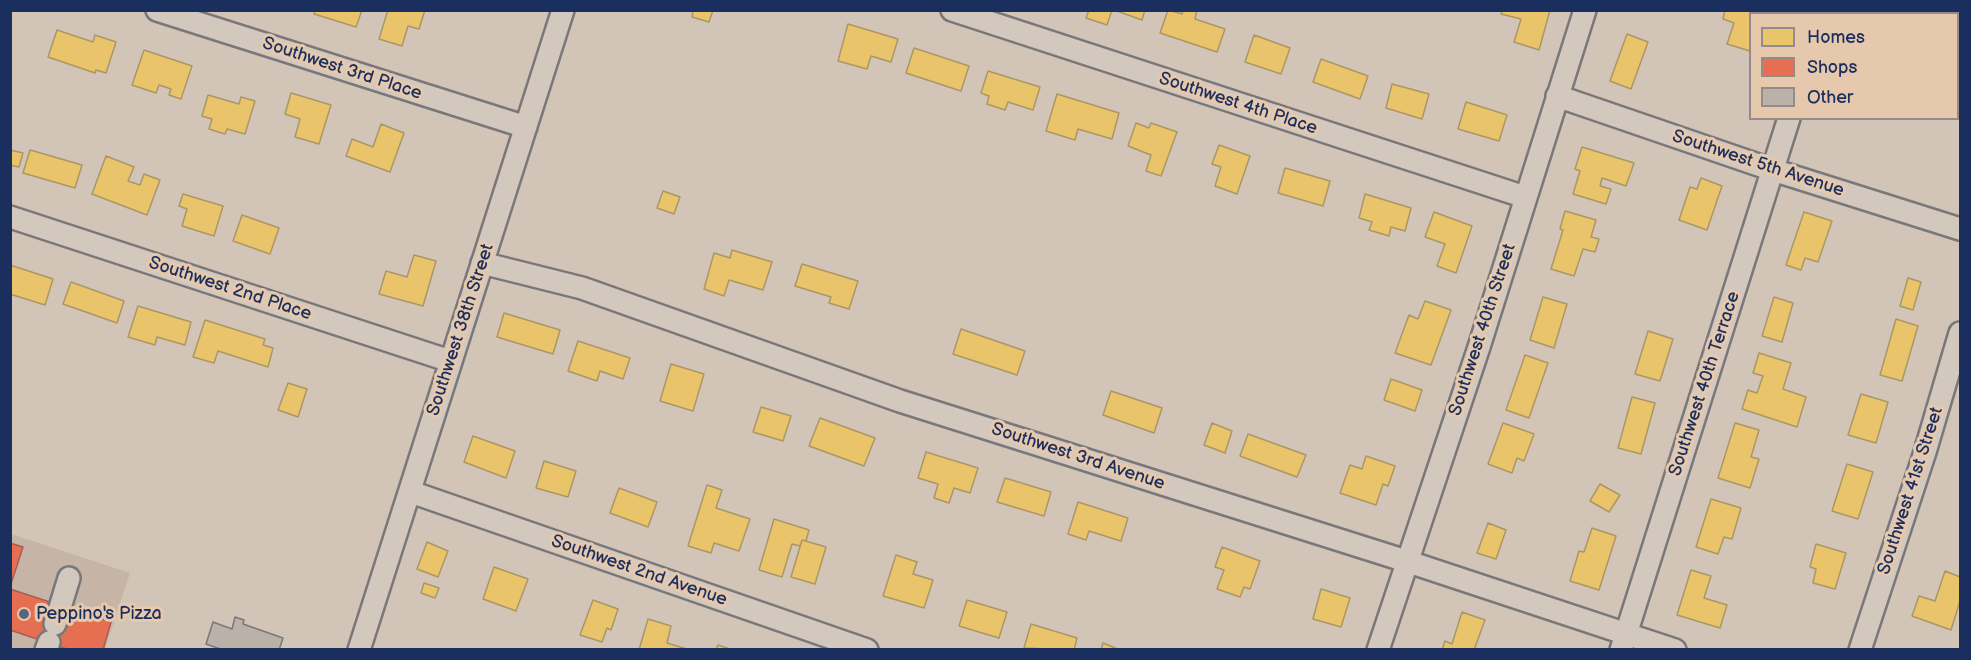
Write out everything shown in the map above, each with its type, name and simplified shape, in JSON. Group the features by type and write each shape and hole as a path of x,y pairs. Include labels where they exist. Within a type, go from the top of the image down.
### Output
{"street":[{"name":"Southwest 3rd Place","path":"157,10 526,127"},
{"name":"Southwest 38th Street","path":"359,650 563,10"},
{"name":"Southwest 4th Place","path":"952,10 1525,197"},
{"name":"Southwest 40th Street","path":"1378,650 1479,347 1585,10"},
{"name":"Southwest 5th Avenue","path":"1557,96 1773,170 1960,229"},
{"name":"Southwest 40th Terrace","path":"1624,642 1788,120"},
{"name":"Southwest 2nd Place","path":"10,217 450,361"},
{"name":"Southwest 3rd Avenue","path":"482,263 582,288 900,400 1406,561 1624,642 1675,650"},
{"name":"Southwest 41st Street","path":"1860,650 1925,452 1960,333"},
{"name":"Southwest 2nd Avenue","path":"411,492 867,650"},
{"path":"50,639 69,578"}],"shaded area":[{"path":"11,534 130,573 105,649 11,650"}],"building: Homes":[{"path":"315,10 362,10 356,27 314,14"},
{"path":"388,10 425,10 419,29 408,26 402,46 379,39"},
{"path":"693,10 713,10 709,22 692,17"},
{"path":"1089,10 1112,10 1107,25 1086,18"},
{"path":"1114,10 1145,10 1142,20"},
{"path":"1168,10 1182,14 1183,10 1197,10 1195,19 1225,29 1217,52 1160,33"},
{"path":"1502,10 1550,10 1539,50 1514,42 1521,19 1501,14"},
{"path":"1725,10 1766,10 1766,12 1749,12 1749,51 1727,44 1734,23 1723,19"},
{"path":"848,24 898,39 891,62 871,56 867,69 838,61"},
{"path":"57,30 93,42 95,35 116,42 106,73 96,70 95,73 48,57"},
{"path":"1627,34 1648,42 1631,89 1610,81"},
{"path":"1254,35 1290,48 1281,74 1245,62"},
{"path":"914,48 969,66 961,91 906,73"},
{"path":"144,50 192,66 181,99 169,95 171,89 159,85 156,93 132,85"},
{"path":"1321,59 1368,76 1360,99 1313,82"},
{"path":"988,71 1040,87 1033,110 1008,102 1005,110 987,104 989,96 981,93"},
{"path":"1392,84 1429,94 1422,119 1386,108"},
{"path":"291,93 331,105 319,144 295,137 300,119 285,114"},
{"path":"1057,94 1119,113 1112,139 1078,129 1075,140 1046,131"},
{"path":"208,95 239,104 241,97 255,101 245,134 227,129 225,134 209,129 212,119 202,116"},
{"path":"1466,102 1507,115 1499,141 1458,129"},
{"path":"1136,123 1149,128 1151,123 1177,132 1161,176 1146,171 1151,155 1128,146"},
{"path":"381,124 404,133 390,172 346,156 352,139 373,147"},
{"path":"1219,145 1250,156 1237,194 1215,186 1221,167 1212,164"},
{"path":"1582,147 1634,163 1626,186 1602,178 1600,186 1611,189 1606,204 1573,194 1580,171 1575,169"},
{"path":"10,150 23,153 19,167 10,165"},
{"path":"30,150 82,165 75,188 23,173"},
{"path":"106,156 134,167 128,181 140,185 144,174 160,180 147,215 92,194"},
{"path":"1285,168 1330,181 1323,206 1278,193"},
{"path":"1701,178 1722,186 1707,230 1679,220 1690,187 1697,189"},
{"path":"663,191 680,197 674,214 657,208"},
{"path":"183,194 223,206 214,236 182,226 187,209 179,206"},
{"path":"1365,194 1411,208 1405,231 1391,227 1389,236 1369,230 1372,222 1359,218"},
{"path":"1565,211 1596,220 1591,237 1599,239 1595,252 1583,249 1574,276 1551,269 1563,230 1560,229"},
{"path":"1434,212 1472,226 1456,273 1437,266 1445,244 1425,237"},
{"path":"1804,212 1832,221 1818,262 1805,258 1801,270 1786,265"},
{"path":"242,215 279,228 270,254 233,241"},
{"path":"732,250 772,262 763,290 729,280 724,296 704,289 714,253 730,258"},
{"path":"414,255 436,261 423,306 379,294 386,271 407,277"},
{"path":"802,264 858,281 849,309 829,303 831,297 795,286"},
{"path":"10,265 53,279 45,305 10,294"},
{"path":"1908,278 1921,282 1913,310 1900,306"},
{"path":"71,282 124,301 117,323 63,304"},
{"path":"1543,297 1567,304 1554,348 1530,340"},
{"path":"1774,297 1793,303 1782,342 1762,336"},
{"path":"1425,301 1451,310 1431,365 1395,353 1409,315 1418,319"},
{"path":"138,306 191,322 185,345 157,337 155,345 128,337"},
{"path":"504,313 560,330 553,354 497,337"},
{"path":"1896,319 1918,326 1902,381 1880,375"},
{"path":"205,320 265,339 263,345 273,348 268,367 218,351 214,363 193,357"},
{"path":"961,329 1025,351 1017,375 953,354"},
{"path":"1648,331 1673,339 1660,381 1635,374"},
{"path":"578,341 630,358 623,379 600,371 597,381 568,371"},
{"path":"1759,353 1791,363 1783,389 1806,397 1797,427 1742,409 1748,390 1757,393 1763,376 1753,373"},
{"path":"1525,355 1548,363 1529,418 1506,410"},
{"path":"671,364 704,374 693,411 660,401"},
{"path":"1391,379 1422,390 1415,411 1384,400"},
{"path":"288,383 307,389 298,417 278,410"},
{"path":"1111,391 1162,408 1154,433 1103,415"},
{"path":"1861,394 1888,402 1876,443 1848,435"},
{"path":"1632,397 1655,403 1641,454 1618,448"},
{"path":"761,407 791,416 783,441 753,432"},
{"path":"820,418 875,438 864,466 809,446"},
{"path":"1212,423 1232,431 1225,453 1204,445"},
{"path":"1503,423 1534,434 1524,461 1517,458 1512,473 1488,464"},
{"path":"1735,423 1759,430 1751,457 1759,459 1750,488 1718,478"},
{"path":"1248,434 1306,455 1297,477 1240,456"},
{"path":"473,436 515,451 506,478 464,462"},
{"path":"926,452 978,468 970,493 954,488 949,503 934,498 938,484 918,478"},
{"path":"1366,456 1395,466 1388,486 1383,484 1376,505 1340,493 1350,465 1362,469"},
{"path":"544,461 576,471 568,497 536,488"},
{"path":"1847,464 1873,472 1858,519 1832,511"},
{"path":"1005,478 1051,492 1044,516 997,502"},
{"path":"1600,484 1620,495 1609,512 1590,501"},
{"path":"707,485 722,490 716,508 750,519 739,551 714,543 711,553 688,546"},
{"path":"619,488 657,502 648,527 610,513"},
{"path":"1711,499 1741,508 1732,539 1724,537 1718,554 1696,547"},
{"path":"1078,502 1128,518 1121,541 1089,531 1086,540 1068,534"},
{"path":"774,519 809,530 806,541 802,540 800,546 792,544 782,577 759,570"},
{"path":"1488,523 1506,530 1496,559 1477,553"},
{"path":"1592,528 1616,536 1599,590 1570,581 1579,551 1584,552"},
{"path":"802,540 826,547 815,584 791,577"},
{"path":"427,542 448,551 438,577 417,569"},
{"path":"1816,544 1846,553 1835,589 1813,583 1816,569 1810,567"},
{"path":"1222,547 1260,561 1250,589 1244,587 1240,597 1217,589 1224,570 1215,567"},
{"path":"896,555 917,562 913,574 933,580 924,608 883,596"},
{"path":"494,567 528,579 516,611 483,599"},
{"path":"1691,570 1711,576 1704,598 1727,605 1720,628 1677,615"},
{"path":"1945,571 1960,577 1960,601 1951,630 1912,616 1919,596 1935,601"},
{"path":"424,583 439,588 435,598 421,593"},
{"path":"1321,589 1350,598 1341,627 1313,619"},
{"path":"593,600 618,609 611,630 607,628 602,642 580,635"},
{"path":"967,600 1007,612 999,638 959,626"},
{"path":"1462,612 1485,620 1474,650 1442,650 1445,641 1452,644"},
{"path":"648,619 671,626 667,643 690,650 639,650"},
{"path":"1031,624 1077,638 1074,650 1024,648"},
{"path":"1103,643 1120,650 1101,650"},
{"path":"718,645 733,650 716,650"}],"building: Shops":[{"path":"10,543 23,547 10,587"},
{"path":"10,589 111,622 103,650 70,650 10,630"}],"building: Other":[{"path":"235,617 244,620 243,624 283,638 279,650 223,650 206,644 213,622 232,629"}],"place":[{"name":"Peppino's Pizza","path":"24,614"}]}
